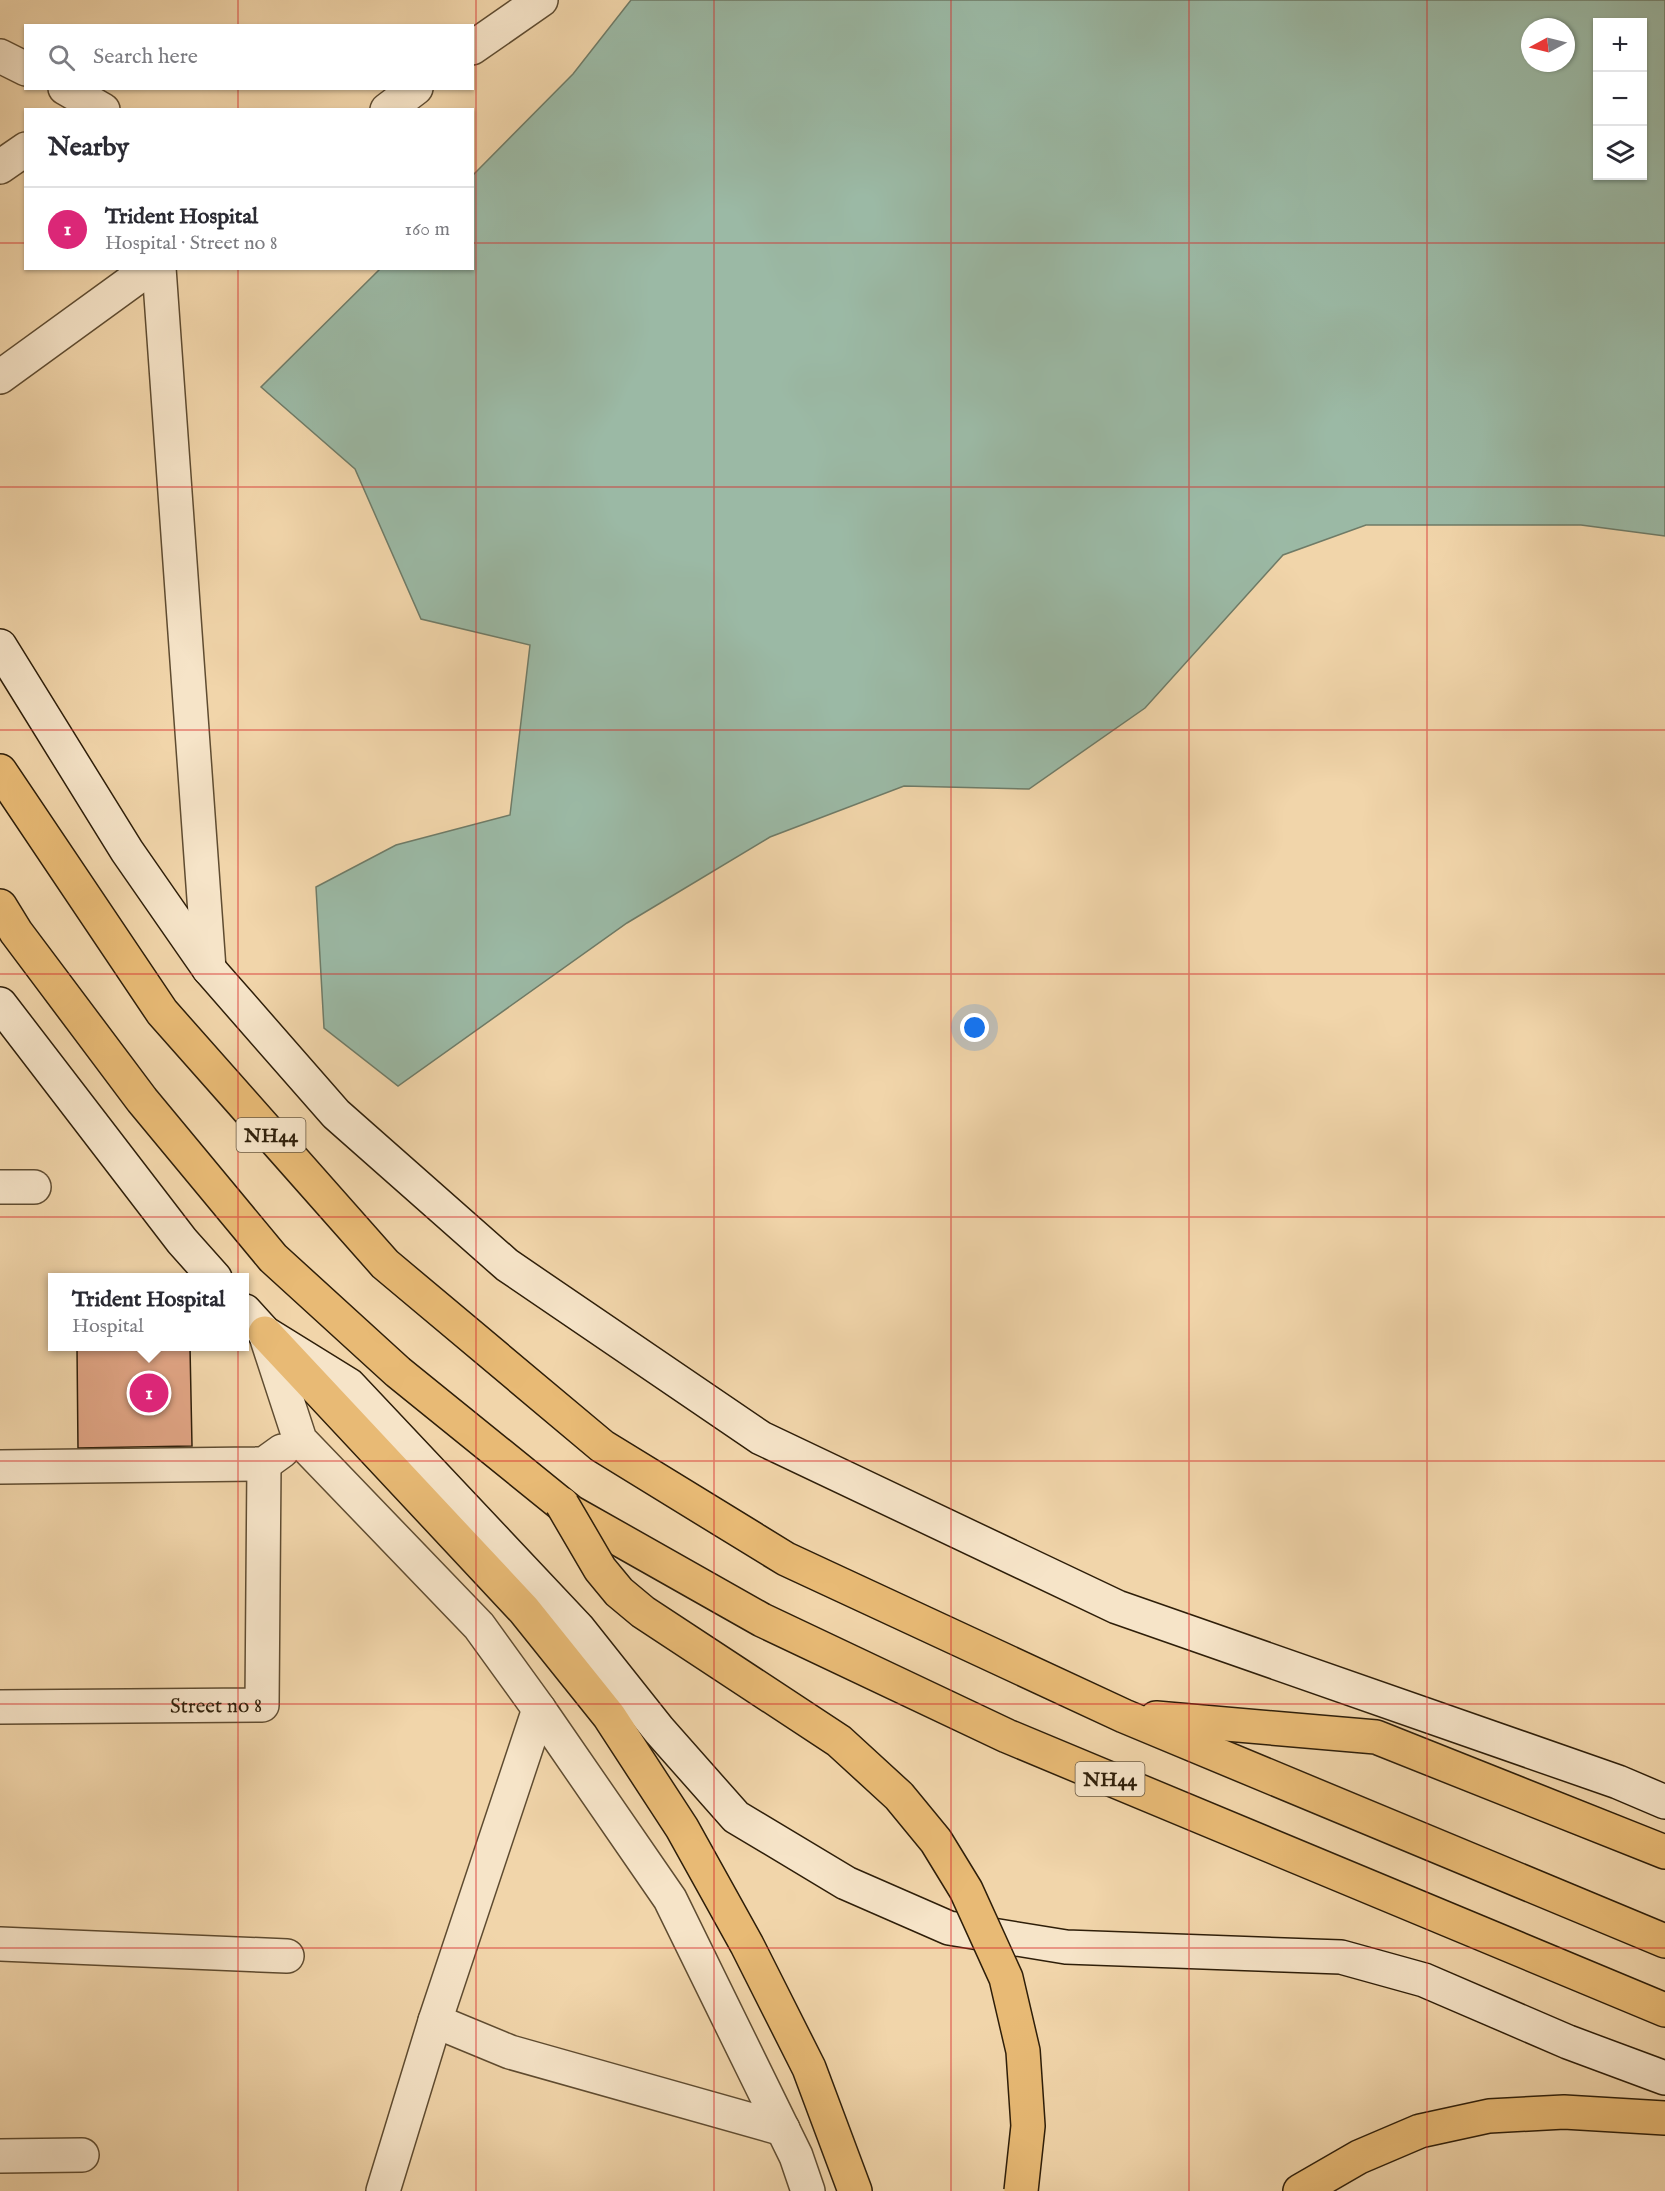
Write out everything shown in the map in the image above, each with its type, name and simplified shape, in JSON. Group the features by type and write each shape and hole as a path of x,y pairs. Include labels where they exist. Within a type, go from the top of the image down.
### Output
{"main road":[{"name":"NH44","path":"0,771 162,1012 377,1255 602,1446 786,1559 1124,1716 1665,1941"},
{"name":"NH44","path":"0,906 16,932 142,1100 273,1258 398,1372 571,1512 762,1620 1007,1736 1665,2010"},
{"path":"255,1322 524,1610 609,1716 682,1828 747,1945 809,2068 855,2191"},
{"path":"562,1504 600,1569 619,1592 643,1612 839,1741 899,1796 936,1841 966,1890 1006,1978 1023,2051 1028,2126 1021,2191"},
{"path":"1124,1716 1376,1737 1665,1852"},
{"path":"1300,2191 1359,2157 1420,2131 1489,2116 1564,2112 1665,2118"}],"street":[{"path":"474,47 541,0"},
{"path":"0,56 24,68"},
{"path":"390,108 413,90"},
{"path":"0,167 24,150"},
{"path":"0,377 147,270"},
{"path":"159,270 209,969"},
{"path":"0,646 127,851 209,969 336,1114 507,1265 761,1438 1117,1607 1618,1782 1665,1802"},
{"path":"0,1004 182,1240 211,1273"},
{"path":"0,1187 34,1186"},
{"path":"255,1322 300,1440 479,1626 670,1899 790,2143 808,2191"},
{"path":"255,1322 349,1385 578,1628 659,1730 736,1817 846,1883 949,1928 1066,1947 1341,1958 1424,1980 1568,2042 1665,2078"},
{"path":"0,1467 264,1464 300,1440"},
{"name":"Street no 8","path":"0,1707 262,1705 264,1464"},
{"path":"383,2191 435,2021 539,1709"},
{"path":"0,1944 287,1956"},
{"path":"435,2021 510,2052 790,2143"},
{"path":"789,2191 790,2143"},
{"path":"0,2157 82,2155"}],"shaded area":[{"path":"631,0 1665,0 1665,536 1581,525 1366,525 1283,555 1145,708 1029,789 904,786 770,837 627,923 398,1086 324,1028 316,887 396,845 510,815 530,645 421,619 355,469 261,387 379,270 474,270 474,174 573,74"}],"building":[{"path":"77,1351 190,1351 192,1446 78,1448"}],"place":[{"name":"Trident Hospital","path":"149,1393"}]}
